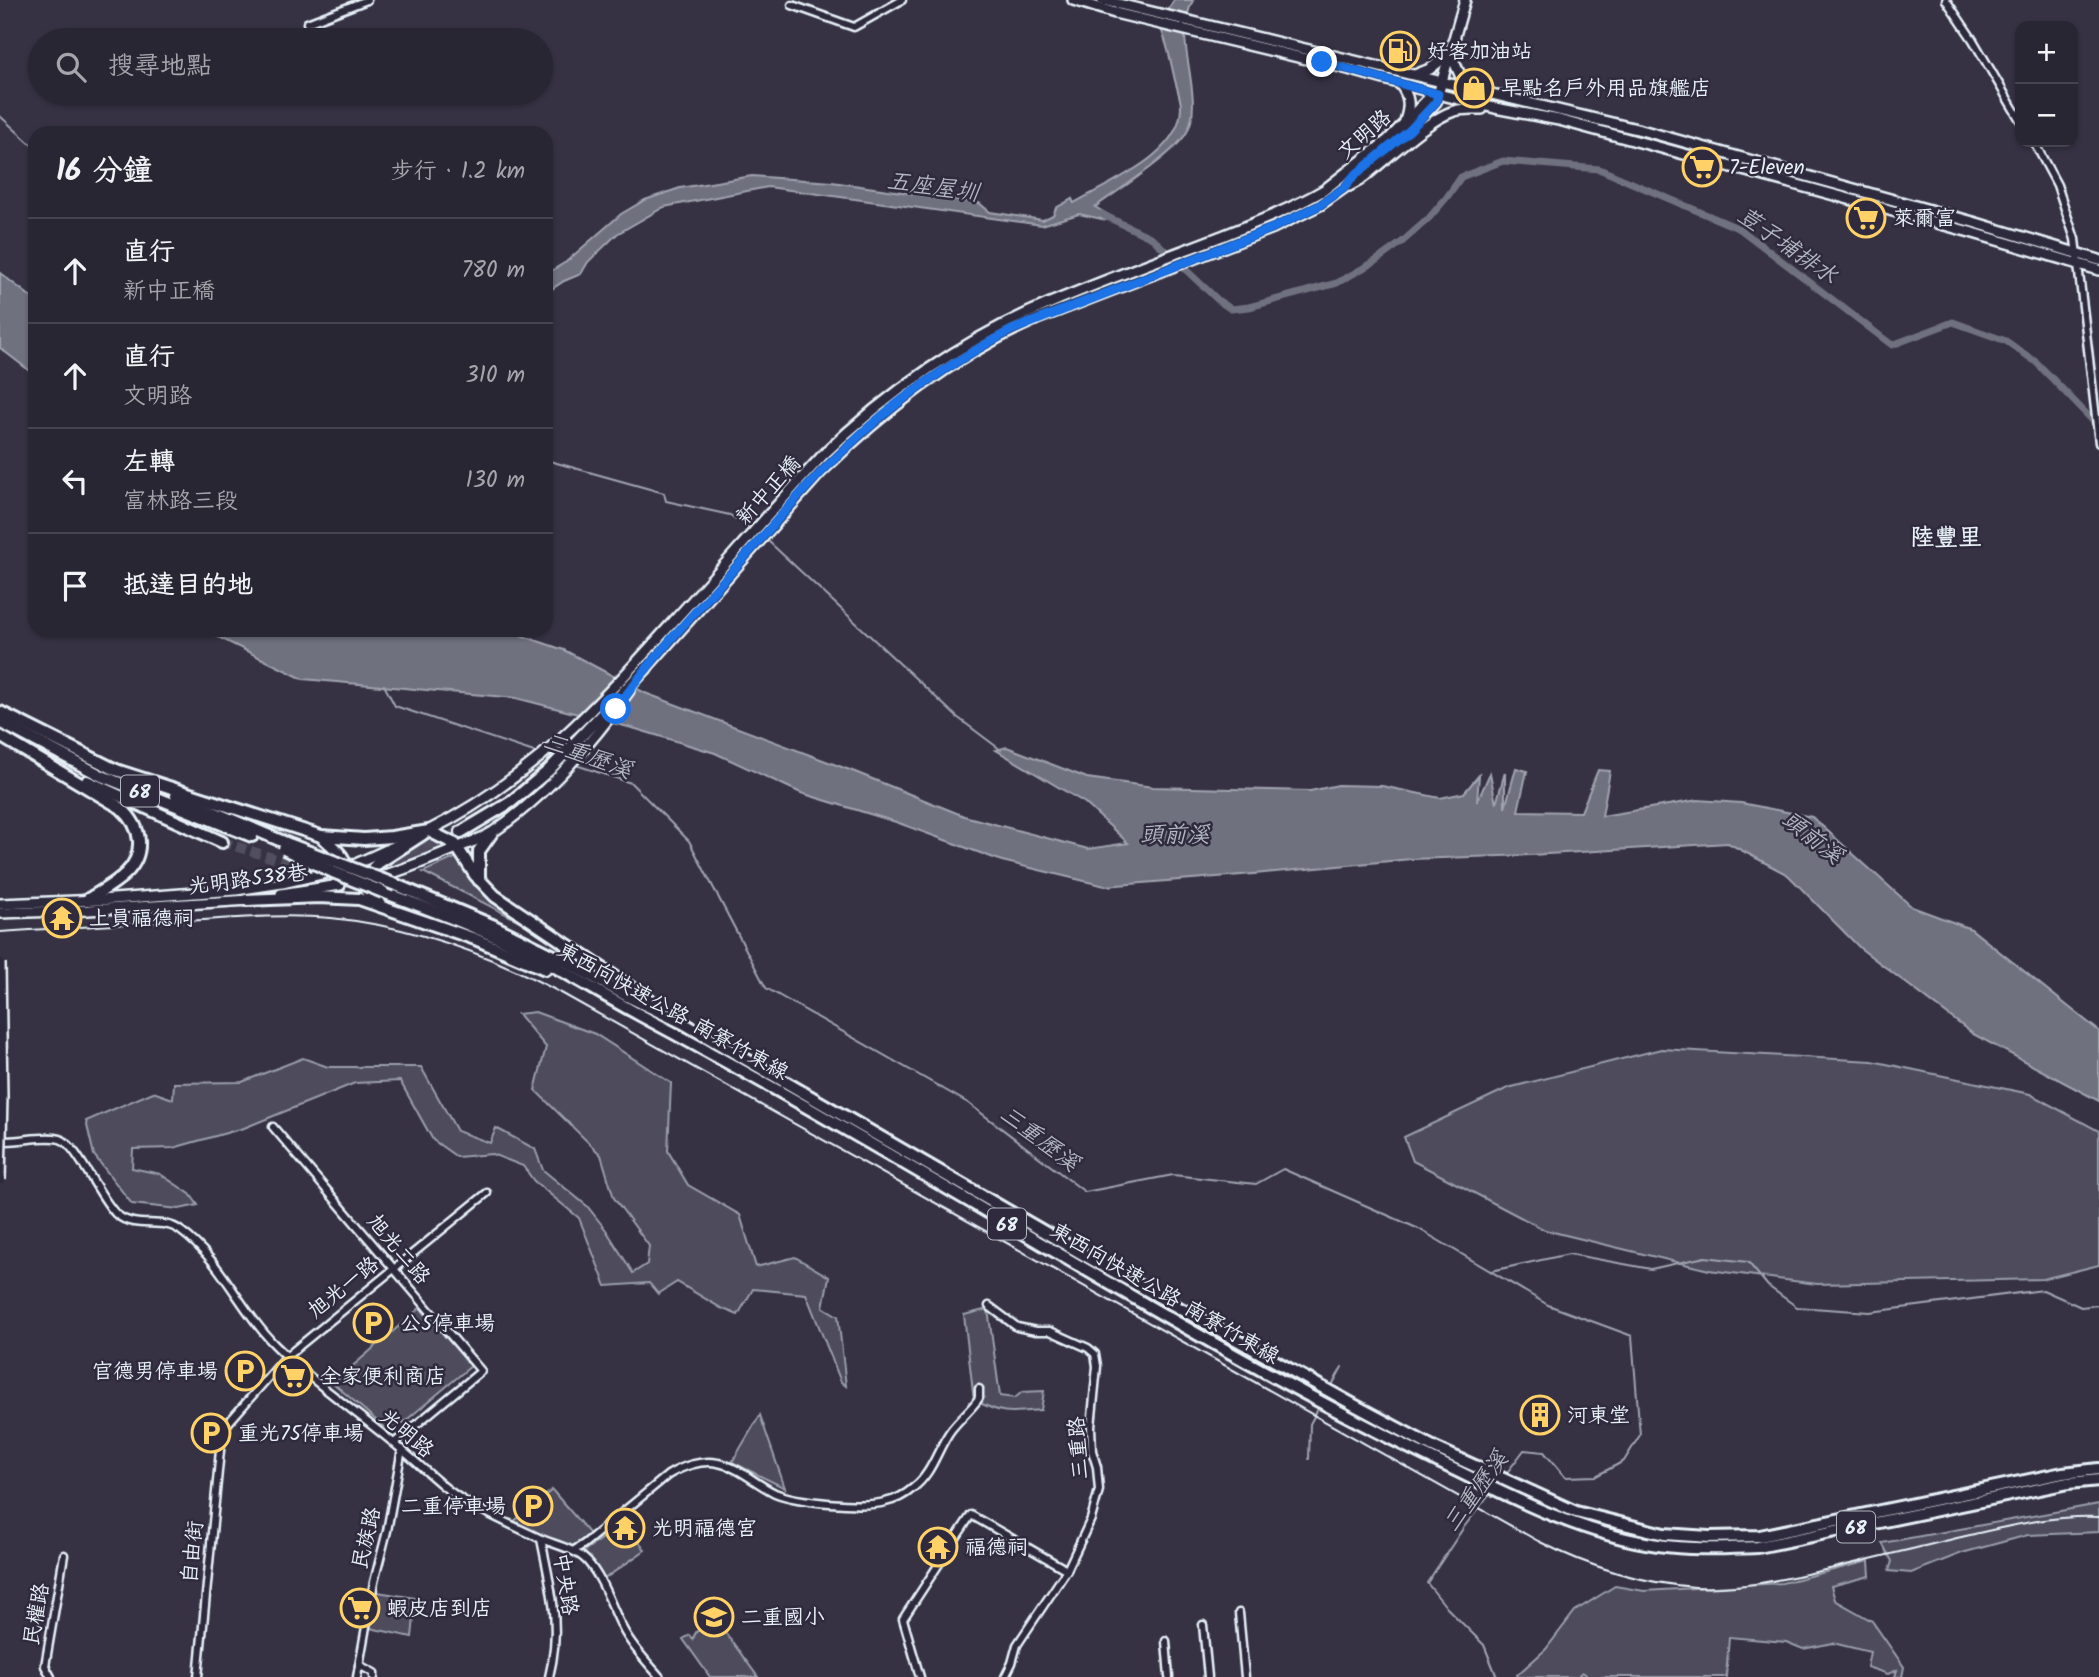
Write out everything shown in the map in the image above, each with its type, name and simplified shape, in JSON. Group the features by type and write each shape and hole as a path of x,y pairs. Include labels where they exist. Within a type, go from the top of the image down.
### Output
{"highway":[{"path":"461,832 511,802 548,771 646,668"},
{"name":"東西向快速公路 南寮竹東線","path":"0,712 113,769 288,847 333,872 452,918 519,948 836,1123 1227,1352 1341,1413 1576,1512 1664,1534 1760,1536 2063,1473 2099,1469"},
{"name":"東西向快速公路 南寮竹東線","path":"0,722 102,776 396,886 492,925 564,961 683,1023 1098,1263 1356,1406 1485,1485 1573,1523 1657,1545 1707,1549 1758,1547 2068,1483 2099,1480"},
{"path":"0,736 121,808 131,818 138,832 139,849 133,866 119,879 87,900"},
{"path":"49,764 222,842"},
{"path":"113,769 321,836 364,839 429,831 456,844 479,880 495,896 683,1023"},
{"path":"387,909 370,897 362,880 378,863 429,831"},
{"path":"479,880 479,851 491,834"},
{"path":"321,836 341,854 347,867 346,876 335,886"},
{"path":"246,900 319,897 359,900 475,939 590,988"}],"street":[{"path":"307,23 367,0"},
{"path":"792,5 854,27 902,0"},
{"path":"1073,0 1641,130 1923,214"},
{"path":"1102,0 1114,8"},
{"path":"1438,94 1465,0"},
{"path":"1946,0 2015,111"},
{"path":"1413,76 1437,65 1450,53"},
{"path":"1450,53 1461,77 1472,90"},
{"path":"1338,62 1438,94 1559,120 1972,227 2078,258 2099,260"},
{"path":"1400,84 1406,91 1409,104 1404,124"},
{"name":"文明路","path":"1438,94 1436,102 1410,130 1354,176 1344,188 1320,205 1273,228 1191,253 1324,190 1388,140 1431,96 1438,94"},
{"path":"1344,188 1360,180 1443,116 1462,109 1495,108"},
{"path":"2037,147 2057,185 2075,239 2098,440"},
{"name":"新中正橋","path":"491,834 527,806 586,748 646,668 820,473 865,431 971,352 1012,330 1191,253"},
{"name":"新中正橋","path":"429,831 502,788 570,733 823,455 900,391 949,356 1000,326 1050,303 1191,253"},
{"path":"2078,258 2099,270"},
{"name":"光明路538巷","path":"0,904 236,890 308,878 347,867 429,831"},
{"name":"光明路538巷","path":"0,913 246,900 335,886 392,874 491,834"},
{"path":"0,963 0,1180"},
{"name":"旭光二路","path":"273,1127 481,1371 394,1443"},
{"name":"光明路","path":"0,1140 59,1139 67,1142 100,1194 117,1215 129,1222 163,1224 177,1228 191,1238 226,1279 251,1317 274,1344 328,1392 402,1449 448,1490 468,1503 541,1539 573,1551 586,1561 637,1651 660,1677"},
{"name":"旭光一路","path":"222,1430 287,1356 487,1193"},
{"name":"三重路","path":"989,1306 1017,1327 1050,1331 1088,1348 1095,1354 1097,1366 1091,1427 1099,1490 1091,1520 1067,1570 1017,1645 1005,1677"},
{"path":"573,1551 668,1475 678,1469 711,1462 735,1469 777,1494 799,1500 869,1505 901,1497 929,1472 951,1431 979,1398 979,1389"},
{"name":"自由街","path":"198,1677 222,1430"},
{"name":"民族路","path":"357,1677 402,1449"},
{"path":"920,1677 903,1619 971,1515 1067,1570"},
{"name":"中央路","path":"541,1539 556,1616 556,1639 549,1675"},
{"name":"民權路","path":"51,1677 45,1666 64,1555"},
{"path":"1239,1613 1245,1677"},
{"path":"1203,1625 1208,1677"},
{"path":"1166,1641 1169,1677"},
{"path":"359,1665 374,1673 374,1677"},
{"path":"549,1675 560,1677"}],"shaded area":[{"path":"429,837 448,845 367,877 383,864"},
{"path":"457,857 477,882 541,932 423,872"},
{"path":"535,1012 595,1034 671,1083 668,1151 688,1185 740,1215 756,1267 795,1257 829,1277 823,1307 838,1316 846,1386 841,1382 806,1294 753,1289 738,1315 677,1282 658,1294 649,1283 606,1286 579,1218 534,1181 523,1166 492,1154 457,1157 433,1140 400,1081 355,1083 244,1128 173,1148 133,1149 132,1168 160,1174 190,1194 198,1205 179,1209 132,1204 94,1155 86,1121 153,1092 173,1099 174,1083 242,1082 303,1058 328,1067 421,1067 457,1131 490,1143 496,1128 535,1149 543,1170 587,1206 633,1273 647,1264 649,1246 614,1198 601,1155 535,1090 546,1047 518,1014"},
{"path":"1661,1049 1872,1061 2030,1094 2099,1131 2099,1265 2043,1279 1817,1284 1709,1270 1545,1230 1413,1161 1404,1137 1508,1088"},
{"path":"420,1308 471,1366 391,1433 333,1383"},
{"path":"988,1309 1000,1396 1015,1398 1022,1392 1044,1391 1041,1410 1006,1412 974,1400 964,1315"},
{"path":"760,1415 785,1488 732,1462"},
{"path":"552,1490 590,1534 573,1546 513,1522"},
{"path":"2099,1504 2099,1532 2028,1535 1962,1553 1911,1573 1889,1571 1892,1561 1882,1543"},
{"path":"616,1528 623,1538 632,1532 645,1550 604,1579 584,1551"},
{"path":"1869,1561 1870,1576 1831,1586 1835,1600 1872,1621 1904,1667 1902,1677 1895,1677 1897,1670 1888,1674 1867,1667 1870,1652 1833,1643 1803,1649 1786,1642 1729,1637 1726,1677 1517,1675 1546,1649 1575,1611 1615,1586 1644,1591 1782,1583"},
{"path":"371,1591 416,1598 412,1637 365,1627"},
{"path":"714,1625 722,1628 758,1677 710,1677 683,1639 690,1635 693,1639 701,1628"}],"water":[{"path":"1174,0 1193,0 1185,34 1193,101 1190,125 1181,141 1171,151 1095,207 1112,217 1106,220 1079,214 1042,225 768,187 664,207 617,234 588,262 581,274 553,288 553,270 566,262 621,214 645,200 680,188 752,176 832,182 979,203 990,212 1043,220 1072,199 1074,203 1141,165 1169,139 1178,124 1181,103 1159,25"},
{"path":"0,273 28,295 28,370 0,348"},
{"name":"頭前溪","path":"218,637 526,637 564,650 645,693 964,816 1088,849 1128,843 1085,803 996,750 1007,747 1087,778 1153,787 1310,791 1338,785 1382,786 1440,798 1464,793 1479,775 1477,802 1490,773 1496,804 1505,772 1505,808 1516,768 1527,771 1518,811 1581,812 1598,770 1610,771 1602,816 1698,800 1741,803 1812,817 1912,907 1971,929 2099,1031 2099,1101 1973,1034 1860,948 1788,875 1728,843 1411,859 1105,886 1002,861 896,822 801,793 715,753 516,698 303,679"}],"waterway":[{"path":"0,116 28,142"},
{"name":"荳子埔排水","path":"1101,214 1152,238 1231,309 1249,307 1337,283 1402,242 1429,218 1461,177 1503,161 1599,169 1740,229 1892,345 1953,322 2006,341 2036,362 2099,427"},
{"path":"553,462 664,493 666,501 730,515 752,530"},
{"path":"766,539 957,717 1001,750"},
{"name":"三重歷溪","path":"384,685 395,706 537,753"},
{"name":"三重歷溪","path":"576,765 631,783 689,841 766,988 968,1103 1085,1192 1173,1175 1256,1184 1283,1169 1419,1229 1548,1305 1632,1336 1640,1435 1624,1461 1596,1476 1565,1477 1544,1452 1524,1450 1506,1474"},
{"path":"1491,1271 1569,1254 1651,1269 1705,1257 1748,1262 1768,1286 1797,1307 1870,1312 2043,1290 2081,1307 2099,1305"},
{"path":"1331,1387 1342,1367"},
{"path":"1309,1459 1310,1424 1319,1407"},
{"name":"三重歷溪","path":"1491,1492 1427,1583 1447,1608 1484,1645 1497,1677"},
{"name":"三重歷溪","path":"1577,1677 1582,1672 1590,1677"}],"tunnel":[{"path":"352,868 389,858 461,832"},
{"path":"222,842 327,875"}],"railway":[{"path":"0,932 277,916 313,917 392,928 480,955 563,994 1538,1541 1614,1572 1674,1585 1749,1585 2010,1526 2063,1518 2099,1517"}],"place":[{"name":"好客加油站","path":"1400,51"},
{"name":"早點名戶外用品旗艦店","path":"1474,88"},
{"name":"7-Eleven","path":"1702,167"},
{"name":"萊爾富","path":"1866,218"},
{"name":"上員福德祠","path":"62,918"},
{"name":"公5停車場","path":"373,1323"},
{"name":"官德男停車場","path":"245,1371"},
{"name":"全家便利商店","path":"293,1376"},
{"name":"河東堂","path":"1540,1415"},
{"name":"重光75停車場","path":"211,1433"},
{"name":"二重停車場","path":"533,1506"},
{"name":"光明福德宮","path":"625,1528"},
{"name":"福德祠","path":"938,1547"},
{"name":"蝦皮店到店","path":"360,1608"},
{"name":"二重國小","path":"714,1617"}],"district":[{"name":"陸豐里","path":"1946,537"}],"route":[{"path":"616,709 646,668 820,473 900,403 971,352 1012,330 1273,228 1320,205 1403,137 1436,102 1438,94 1322,62"}],"water label":[{"name":"五座屋圳","path":"933,186"}]}
